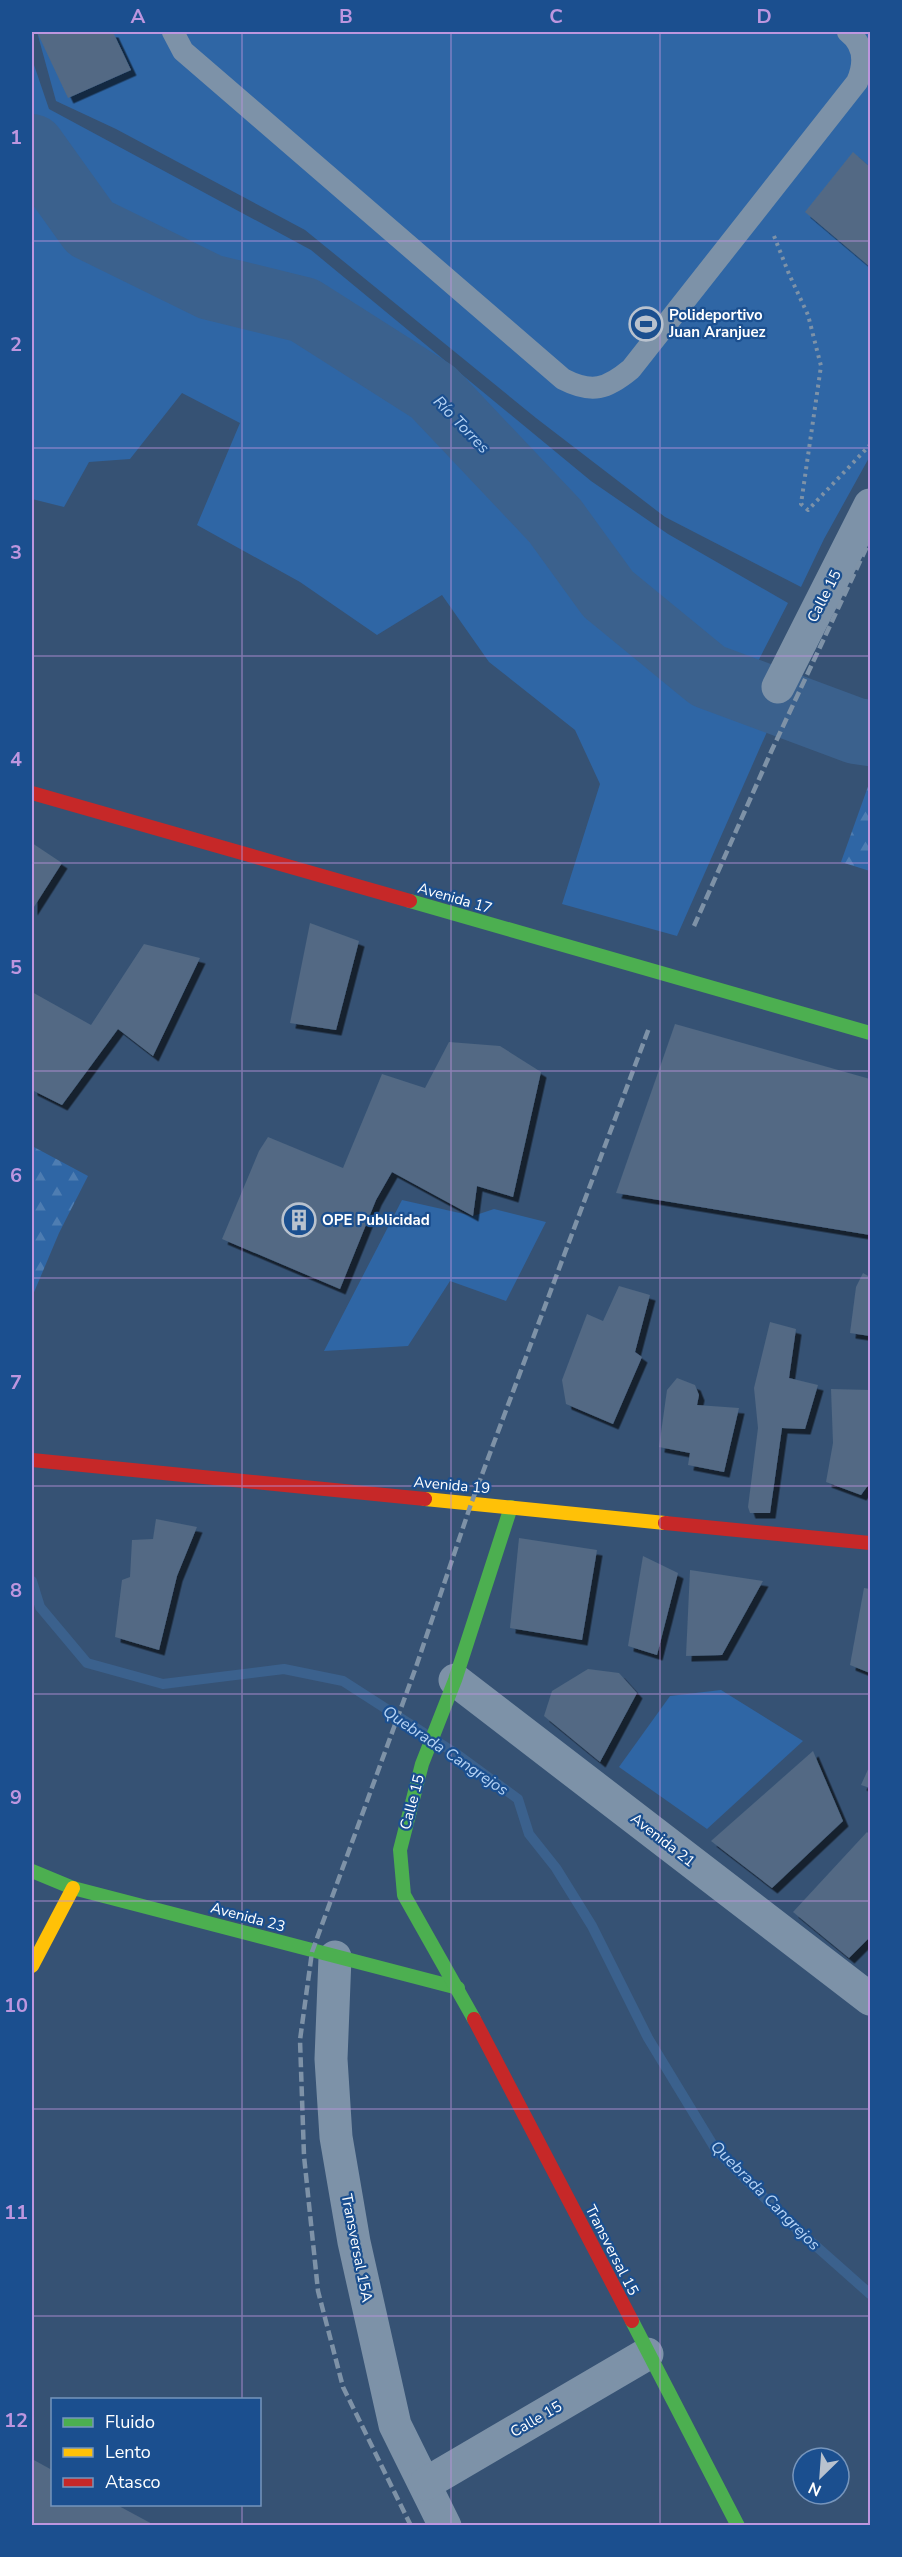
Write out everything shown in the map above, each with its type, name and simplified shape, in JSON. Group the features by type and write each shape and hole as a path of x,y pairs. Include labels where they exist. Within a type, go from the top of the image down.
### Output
{"street":[{"name":"Calle 15","path":"778,687 870,505"},
{"name":"Avenida 17","path":"32,793 870,1033"},
{"name":"Avenida 19","path":"32,1460 870,1543"},
{"name":"Calle 15","path":"458,1989 404,1895 400,1850 422,1764 454,1683 511,1507"},
{"name":"Avenida 21","path":"454,1683 870,1999"},
{"name":"Avenida 23","path":"32,1870 73,1888 458,1989"},
{"path":"32,1966 73,1888"},
{"name":"Transversal 15A","path":"335,1958 331,2059 336,2137 354,2242 395,2425 445,2526"},
{"name":"Transversal 15","path":"458,1989 738,2526"},
{"name":"Calle 15","path":"425,2484 647,2354"}],"lane":[{"path":"173,32 183,51 563,379 579,387 595,389 616,382 632,369 857,82 863,68 862,53 854,36 848,32"}],"path":[{"path":"762,204 789,274 808,315 821,366 801,504 808,510 870,445"}],"green space":[{"name":"Polideportivo Juan Aranjuez","path":"37,32 870,32 870,456 824,539 801,587 665,517 536,418 305,230 116,129 56,101"},
{"path":"32,59 49,109 311,250 591,481 668,534 788,603 733,710 770,725 677,936 562,904 600,784 575,730 489,662 442,595 377,635 300,582 197,525 240,423 182,393 130,459 89,462 64,507 32,499"},
{"path":"870,781 870,871 841,862"},
{"path":"32,1146 88,1176 59,1233 32,1297"},
{"path":"402,1200 473,1216 494,1209 546,1222 506,1301 450,1281 408,1346 324,1351"},
{"path":"721,1690 803,1741 707,1829 619,1767 670,1696"}],"building":[{"path":"37,32 113,32 131,70 68,98"},
{"path":"853,152 870,167 870,267 805,212"},
{"path":"32,843 62,863 32,910"},
{"path":"310,923 359,941 336,1030 290,1023"},
{"path":"144,944 200,958 153,1056 118,1029 62,1105 32,1090 32,992 91,1025"},
{"path":"675,1024 870,1079 870,1235 616,1193"},
{"path":"449,1042 500,1046 541,1072 513,1197 477,1186 473,1216 392,1172 376,1200 340,1289 222,1239 259,1151 268,1137 343,1168 382,1074 425,1088"},
{"path":"863,1273 870,1277 870,1336 850,1333 856,1287"},
{"path":"619,1286 650,1295 635,1352 642,1357 613,1424 566,1404 562,1380 587,1314 603,1321"},
{"path":"770,1322 796,1329 789,1378 818,1385 805,1429 782,1428 770,1513 750,1513 748,1507 758,1428 754,1388"},
{"path":"677,1378 695,1385 699,1395 697,1405 739,1408 724,1472 688,1465 690,1453 659,1447 667,1390"},
{"path":"831,1389 870,1390 869,1484 861,1495 826,1482 833,1443"},
{"path":"156,1519 197,1527 177,1576 159,1650 115,1637 122,1580 130,1577 132,1540 153,1539"},
{"path":"519,1538 597,1550 582,1640 510,1628"},
{"path":"643,1556 678,1573 657,1655 628,1646"},
{"path":"690,1570 763,1581 722,1655 686,1656"},
{"path":"864,1588 870,1589 870,1673 850,1665"},
{"path":"588,1669 619,1673 637,1693 600,1762 544,1716 552,1691"},
{"path":"813,1751 843,1821 772,1888 711,1841"},
{"path":"870,1765 870,1788 861,1785"},
{"path":"867,1832 870,1835 870,1937 849,1958 793,1912"},
{"path":"32,2459 51,2469 51,2506 119,2506 156,2526 32,2526"}],"waterway":[{"name":"Río Torres","path":"32,147 90,228 210,287 304,310 433,392 555,521 608,594 708,676 856,731 870,733"},
{"name":"Quebrada Cangrejos","path":"32,1581 40,1607 87,1663 163,1684 284,1669 343,1681 458,1755 518,1799 529,1834 556,1868 592,1926 648,2038 716,2150 790,2223 870,2294"}],"railway":[{"path":"694,926 771,752 870,540"},
{"path":"411,2526 343,2387 318,2291 304,2156 300,2040 312,1952 416,1667 471,1504 649,1028"}],"traffic: fast":[{"path":"410,901 870,1033"},
{"path":"474,2019 404,1895 400,1850 422,1764 455,1680 511,1507"},
{"path":"32,1871 73,1888 458,1988"},
{"path":"632,2321 738,2526"}],"traffic: slow":[{"path":"425,1499 665,1523"},
{"path":"32,1966 73,1888"}],"traffic: jam":[{"path":"32,793 410,901"},
{"path":"32,1460 425,1499"},
{"path":"665,1523 870,1543"},
{"path":"474,2019 632,2321"}],"place":[{"name":"Polideportivo Juan Aranjuez","path":"646,324"},
{"name":"OPE Publicidad","path":"299,1220"}]}
